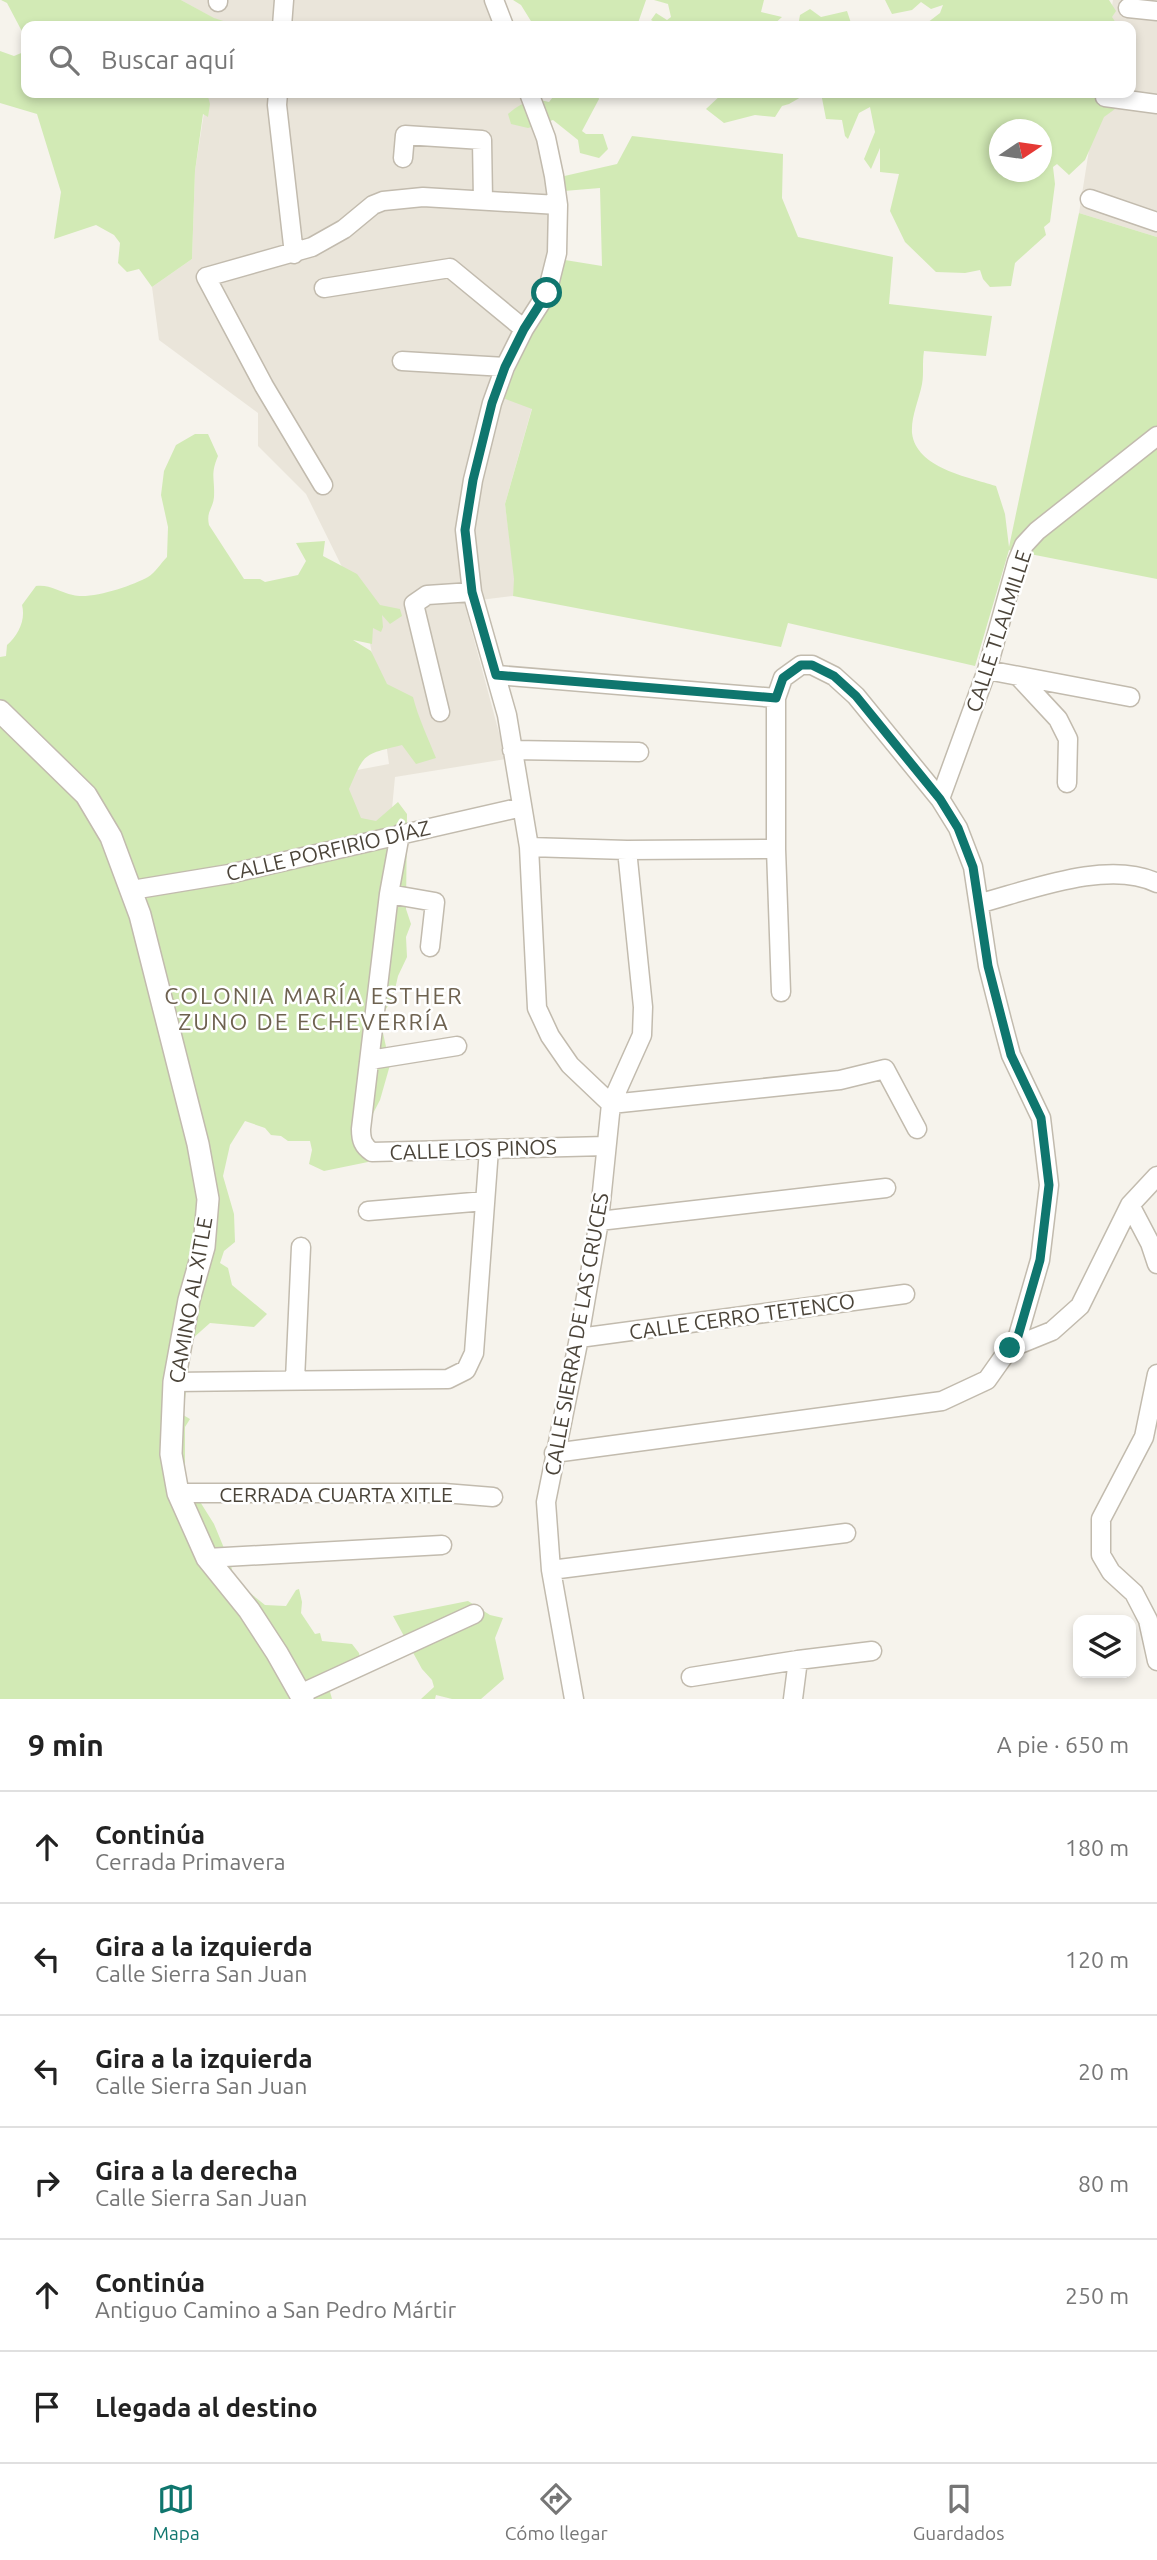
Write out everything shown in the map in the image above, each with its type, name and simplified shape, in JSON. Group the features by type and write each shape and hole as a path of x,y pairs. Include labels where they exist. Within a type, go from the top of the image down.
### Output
{"street":[{"path":"282,21 284,0"},
{"path":"494,0 502,21"},
{"path":"1128,8 1157,10"},
{"path":"278,98 294,254"},
{"path":"531,98 546,138 558,205 557,253 547,293 524,329 505,367 489,415 473,480 465,530 472,592 496,675 529,847 537,1008 570,1065 611,1104 840,1080 885,1069 917,1129"},
{"path":"1112,98 1157,104"},
{"path":"403,158 405,135 482,140 483,200"},
{"path":"323,485 264,386 206,277 294,254 323,242 373,205 383,201 423,197 558,205"},
{"path":"1090,198 1157,222"},
{"path":"324,288 450,268 524,329"},
{"path":"402,362 505,367"},
{"name":"CALLE TLALMILLE","path":"940,799 987,670 1024,545 1037,531 1157,436"},
{"path":"440,712 414,604 426,595 472,592"},
{"path":"554,1453 942,1401 987,1380 1018,1336 1040,1260 1049,1185 1041,1118 1011,1055 988,966 981,903 973,867 958,828 940,799 856,696 834,676 812,665 801,665 783,678 776,698 776,849 781,992"},
{"path":"987,670 1130,698"},
{"path":"496,675 776,698"},
{"path":"1019,677 1058,719 1068,739 1068,783"},
{"name":"CAMINO AL XITLE","path":"0,711 86,795 111,837 132,890 198,1144 208,1199 204,1247 189,1300 174,1382 172,1454 178,1493 207,1558 248,1610 277,1653 301,1697"},
{"path":"512,750 639,752"},
{"name":"CALLE PORFIRIO DÍAZ","path":"132,890 229,874 522,807"},
{"name":"CALLE LOS PINOS","path":"400,834 389,894 361,1129 365,1147 372,1152 606,1146"},
{"path":"529,847 627,850 776,849"},
{"name":"CALLE SIERRA DE LAS CRUCES","path":"573,1699 551,1570 546,1502 599,1221 611,1104 642,1035 643,1007 627,850"},
{"path":"981,903 1069,880 1109,874 1145,877 1157,883"},
{"path":"389,894 435,902 430,947"},
{"path":"370,1060 457,1046"},
{"path":"174,1382 449,1379 466,1370 474,1353 489,1149"},
{"path":"1010,1348 1052,1331 1080,1306 1130,1205 1157,1176"},
{"path":"599,1221 886,1188"},
{"path":"368,1211 485,1200"},
{"path":"1130,1205 1150,1243 1157,1264"},
{"path":"295,1380 301,1247"},
{"name":"CALLE CERRO TETENCO","path":"579,1338 905,1294"},
{"path":"1157,1374 1144,1437 1101,1519 1101,1555 1111,1572 1134,1593 1153,1620 1157,1661"},
{"name":"CERRADA CUARTA XITLE","path":"178,1493 444,1493 493,1497"},
{"path":"551,1570 846,1533"},
{"path":"207,1558 442,1545"},
{"path":"301,1697 474,1614"},
{"path":"691,1676 872,1651"},
{"path":"793,1699 798,1660"}],"shaded area":[{"path":"181,0 504,0 512,21 217,21"},
{"path":"1113,0 1157,0 1157,237 1079,213 1097,98 1136,98 1136,21 1110,21"},
{"path":"206,98 540,98 542,101 564,191 565,260 555,291 503,397 532,408 505,504 515,579 513,596 464,602 506,759 395,777 390,830 326,842 320,777 389,764 369,638 346,575 306,494 258,446 258,413 159,340 152,287 192,259 195,171"}],"green space":[{"path":"1,0 181,0 223,21 21,21 21,30 7,3"},
{"path":"513,0 646,0 639,21 531,21 521,5"},
{"path":"654,0 764,0 761,12 782,17 778,21 651,20 656,13 667,20 671,17 668,4"},
{"path":"885,0 1109,0 1116,11 1112,17 1115,21 930,21 940,13 943,5 931,9 921,2 912,10 892,14"},
{"path":"810,9 821,17 847,11 850,21 799,21 800,15"},
{"path":"0,51 14,56 21,53 21,98 208,98 208,117 203,114 195,171 192,259 152,287 139,269 127,272 118,263 120,243 114,235 96,225 54,239 61,192 37,114 0,103"},
{"path":"552,98 599,98 582,131 586,134 603,134 608,149 599,158 580,153 578,140 553,120 528,128 511,124 508,114 518,107 532,101 549,102"},
{"path":"718,98 799,98 782,106 775,117 755,115 724,123 706,109"},
{"path":"822,98 1111,98 1115,109 1104,117 1085,160 1069,175 1057,164 1053,167 1055,184 1050,222 1044,227 1046,235 1015,263 1011,286 990,287 980,270 965,273 936,272 905,242 890,211 899,174 880,172 880,148 871,169 864,159 875,132 870,107 859,113 848,139 842,120 826,119"},
{"path":"632,136 783,154 782,198 798,237 893,257 889,304 992,316 986,356 924,351 922,384 912,433 923,455 933,463 958,475 996,486 1005,514 1009,547 1079,213 1157,237 1157,579 1009,550 975,666 788,623 781,647 513,596 514,579 505,504 532,409 503,398 534,326 555,291 565,260 602,266 600,188 564,191 560,177 617,164"},
{"path":"195,434 208,434 218,456 213,472 214,497 208,516 209,525 244,579 260,579 265,582 298,575 306,561 296,543 325,541 323,556 357,574 380,605 400,609 402,616 390,624 382,615 383,627 381,632 373,628 372,644 353,640 371,651 387,684 413,697 436,758 416,764 402,745 380,751 363,761 349,789 361,818 376,821 398,802 407,814 406,909 411,924 406,937 407,957 398,976 393,998 384,1012 383,1033 390,1065 380,1100 364,1131 368,1162 324,1171 309,1164 312,1150 310,1141 288,1141 245,1121 230,1145 223,1176 234,1214 235,1242 224,1251 220,1263 228,1268 232,1285 267,1314 254,1327 210,1323 192,1339 185,1399 178,1412 190,1419 185,1427 187,1481 214,1524 231,1565 234,1580 265,1605 286,1606 299,1589 301,1613 315,1634 320,1633 322,1641 352,1644 359,1653 362,1666 327,1681 332,1699 0,1699 0,657 6,656 7,645 15,637 22,622 22,605 36,586 50,587 73,595 90,596 132,584 156,570 167,557 168,527 161,495 164,471 176,445"},
{"path":"468,1601 490,1615 503,1618 495,1638 504,1679 481,1699 452,1699 436,1695 435,1699 421,1699 434,1687 432,1680 422,1669 393,1616"}],"district":[{"name":"COLONIA MARÍA ESTHER ZUNO DE ECHEVERRÍA","path":"314,1008"}],"route":[{"path":"547,293 524,329 505,367 492,403 473,480 465,530 472,592 496,675 776,698 783,678 801,665 812,665 834,676 856,696 940,799 958,828 973,867 981,903 988,966 1011,1055 1041,1118 1049,1185 1040,1260 1018,1336 1010,1348"}]}
